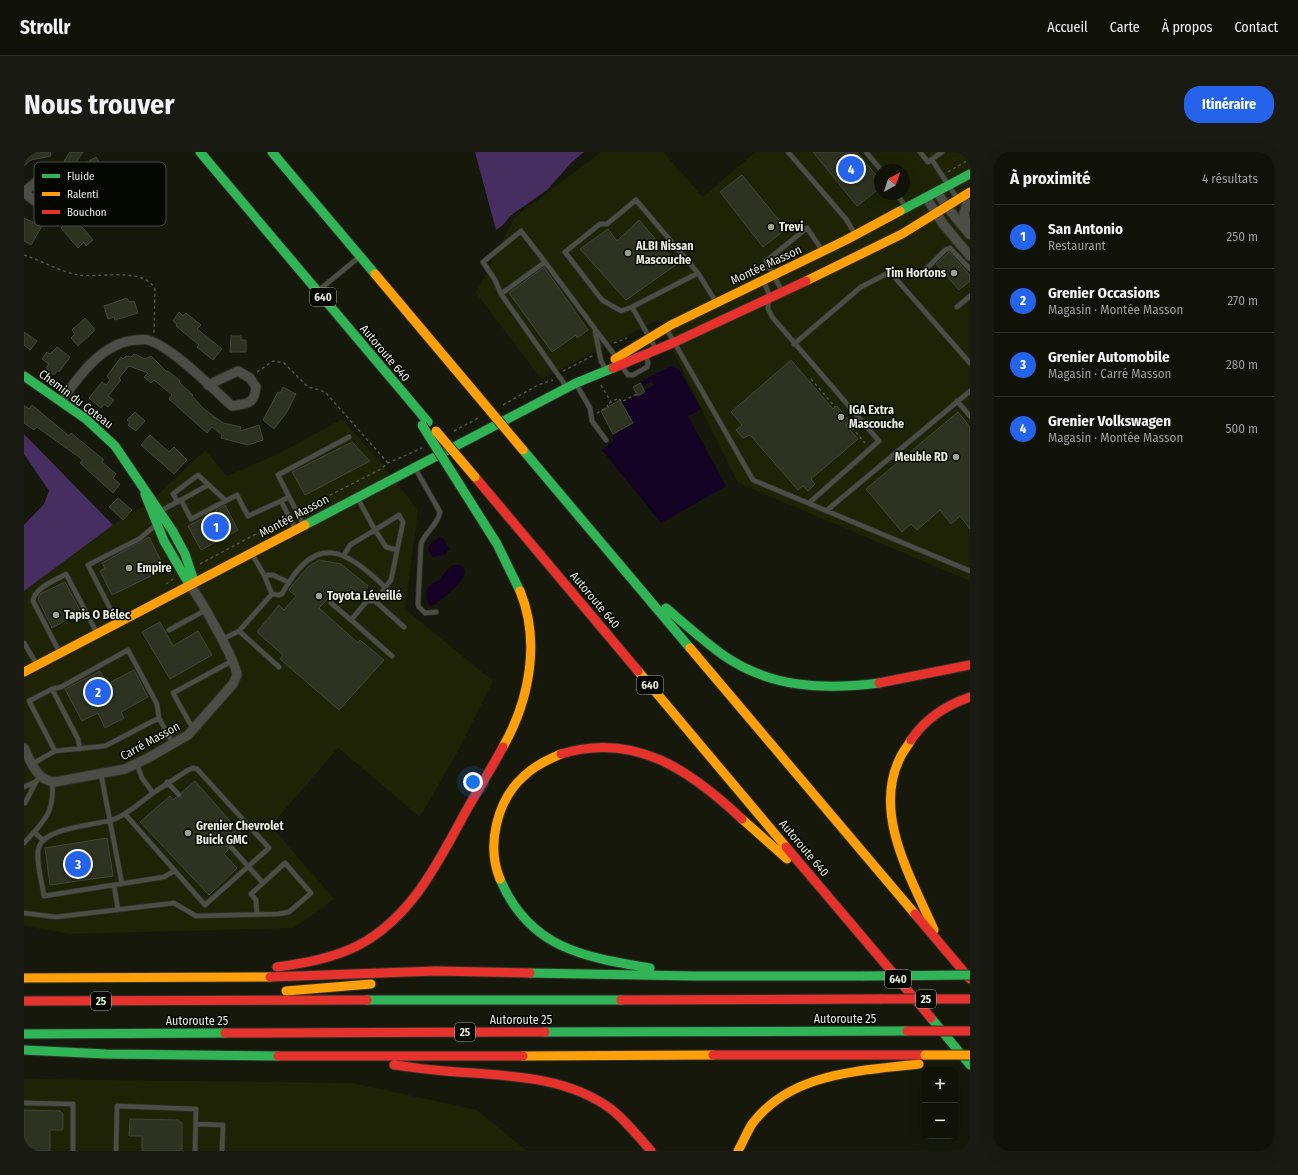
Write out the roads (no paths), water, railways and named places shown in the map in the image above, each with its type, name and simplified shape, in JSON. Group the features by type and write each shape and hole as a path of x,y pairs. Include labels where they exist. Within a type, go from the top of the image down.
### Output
{"main road":[{"name":"Autoroute 640","path":"200,152 400,388 425,423 474,477 826,893 970,1058"},
{"path":"272,152 970,980"},
{"name":"Montée Masson","path":"619,361 640,344 666,328 716,302 846,240 970,174"},
{"name":"Montée Masson","path":"24,672 299,526 605,368 619,361 645,354 675,342 782,291 855,259 970,193"},
{"path":"846,240 855,259"},
{"name":"Chemin du Coteau","path":"24,376 86,419 110,440 128,460 141,482 161,510 189,562 192,583"},
{"path":"239,978 278,967 305,964 341,954 370,939 387,926 411,902 426,880 516,722 524,697 528,672 530,636 520,588 496,541 461,487 425,423"},
{"name":"Chemin du Coteau","path":"141,482 156,525 178,568 192,583"},
{"path":"632,580 732,661 752,672 786,684 818,688 852,687 970,665"},
{"path":"940,944 898,847 891,819 891,791 895,772 902,755 918,731 940,712 957,702 970,698"},
{"path":"695,976 594,958 571,950 541,934 525,921 511,906 501,886 495,867 495,828 501,810 510,793 534,768 559,755 590,748 623,750 666,762 684,771 710,788 752,829 826,893"},
{"path":"24,978 239,978 436,971 578,975 695,976 863,976 970,974"},
{"path":"179,1001 458,977 578,975"},
{"name":"Autoroute 25","path":"24,1001 970,999"},
{"name":"Autoroute 25","path":"24,1034 970,1031"},
{"path":"24,1050 106,1054 324,1056 970,1058"},
{"path":"324,1056 452,1072 517,1076 561,1085 588,1096 618,1115 635,1131 651,1151"},
{"path":"738,1151 745,1134 765,1110 783,1096 804,1085 825,1076 928,1058"}],"street":[{"path":"34,184 24,192 34,200"},
{"path":"937,192 970,235"},
{"path":"970,193 965,207 964,216 970,235"},
{"path":"926,197 936,213 970,256"},
{"path":"61,401 80,375 102,355 117,344 127,341 147,339 166,348 208,385 232,406 250,402 255,397 256,387 250,378 238,371 208,385"},
{"name":"Carré Masson","path":"52,782 125,769 137,764 183,738 193,729 236,680 236,671 232,661 192,583"},
{"path":"24,748 39,779 52,782"}],"lane":[{"path":"788,152 846,219 855,235"},
{"path":"866,152 876,164"},
{"path":"920,152 928,162 942,152"},
{"path":"932,160 948,187 958,199"},
{"path":"698,274 621,311 602,300 565,252 600,224 607,224 636,200 698,274 716,302"},
{"path":"901,200 906,208"},
{"path":"782,291 766,261 807,228 823,251"},
{"path":"566,388 501,294 495,280 483,262 521,231 628,375 634,375 647,367 648,362 640,344"},
{"path":"924,271 945,250 950,248 970,269"},
{"path":"318,292 360,257"},
{"path":"501,294 545,262"},
{"path":"794,344 861,287 890,272 970,364"},
{"path":"763,280 769,297 767,307 768,311 794,344 815,365 879,441 809,503"},
{"path":"957,307 970,296"},
{"path":"632,307 656,350"},
{"path":"593,326 605,368"},
{"path":"666,328 753,480 970,571"},
{"path":"576,383 590,408 592,421 606,440"},
{"path":"826,511 970,391"},
{"path":"957,401 970,416"},
{"path":"299,526 289,497 278,474 349,436"},
{"path":"414,466 440,512 438,519 424,536 421,544 418,604 419,607 425,612 436,612"},
{"path":"226,501 198,475 173,494 180,501 191,519 226,501 237,495 248,516 289,497"},
{"path":"152,515 208,485"},
{"path":"357,497 386,547 397,550"},
{"path":"281,501 299,526"},
{"path":"344,555 350,545 399,516 403,522 391,580 375,600 367,601 351,620"},
{"path":"117,622 88,565 138,539 156,525"},
{"path":"251,552 264,575 272,594"},
{"path":"272,594 282,594 297,569 316,556 330,553 344,555 360,565 386,588"},
{"path":"60,653 33,601 36,594 41,589 66,574 97,633"},
{"path":"264,575 273,575 288,582"},
{"path":"221,640 239,631 272,594"},
{"path":"375,600 404,627"},
{"path":"331,602 392,656"},
{"path":"169,630 206,610"},
{"path":"239,631 279,667"},
{"path":"24,643 37,665"},
{"path":"55,751 29,701 52,689 61,687 128,650 157,704 159,718 173,744"},
{"path":"193,729 173,693 232,661"},
{"path":"52,689 78,739 80,749"},
{"path":"32,764 55,751 105,746 159,718"},
{"path":"137,764 142,778 153,793"},
{"path":"125,814 205,905 269,848 201,772 193,768 167,782 125,814 109,821 63,830 43,840 38,849 38,858 44,896 164,877 174,871"},
{"path":"101,774 122,884"},
{"path":"24,787 39,779"},
{"path":"25,803 39,779"},
{"path":"24,843 52,808 54,795 52,782"},
{"path":"167,782 179,795"},
{"path":"34,832 43,840"},
{"path":"231,847 263,882"},
{"path":"24,913 56,917 174,903 196,916 257,914 287,913 311,893 285,863 251,894 256,900 257,914"},
{"path":"114,885 118,910"},
{"path":"24,1103 73,1104 73,1151"},
{"path":"116,1151 116,1106 196,1109 195,1151"},
{"path":"196,1124 223,1125 222,1151"}],"place":[{"name":"Grenier Volkswagen","path":"851,169"},
{"name":"Trevi","path":"771,227"},
{"name":"ALBI Nissan Mascouche","path":"628,253"},
{"name":"Tim Hortons","path":"954,273"},
{"name":"IGA Extra Mascouche","path":"841,417"},
{"name":"Meuble RD","path":"956,457"},
{"name":"San Antonio","path":"216,527"},
{"name":"Empire","path":"129,568"},
{"name":"Toyota Léveillé","path":"319,596"},
{"name":"Tapis O Bélec","path":"56,615"},
{"name":"Grenier Occasions","path":"98,692"},
{"name":"Grenier Chevrolet Buick GMC","path":"188,833"},
{"name":"Grenier Automobile","path":"78,864"}]}
